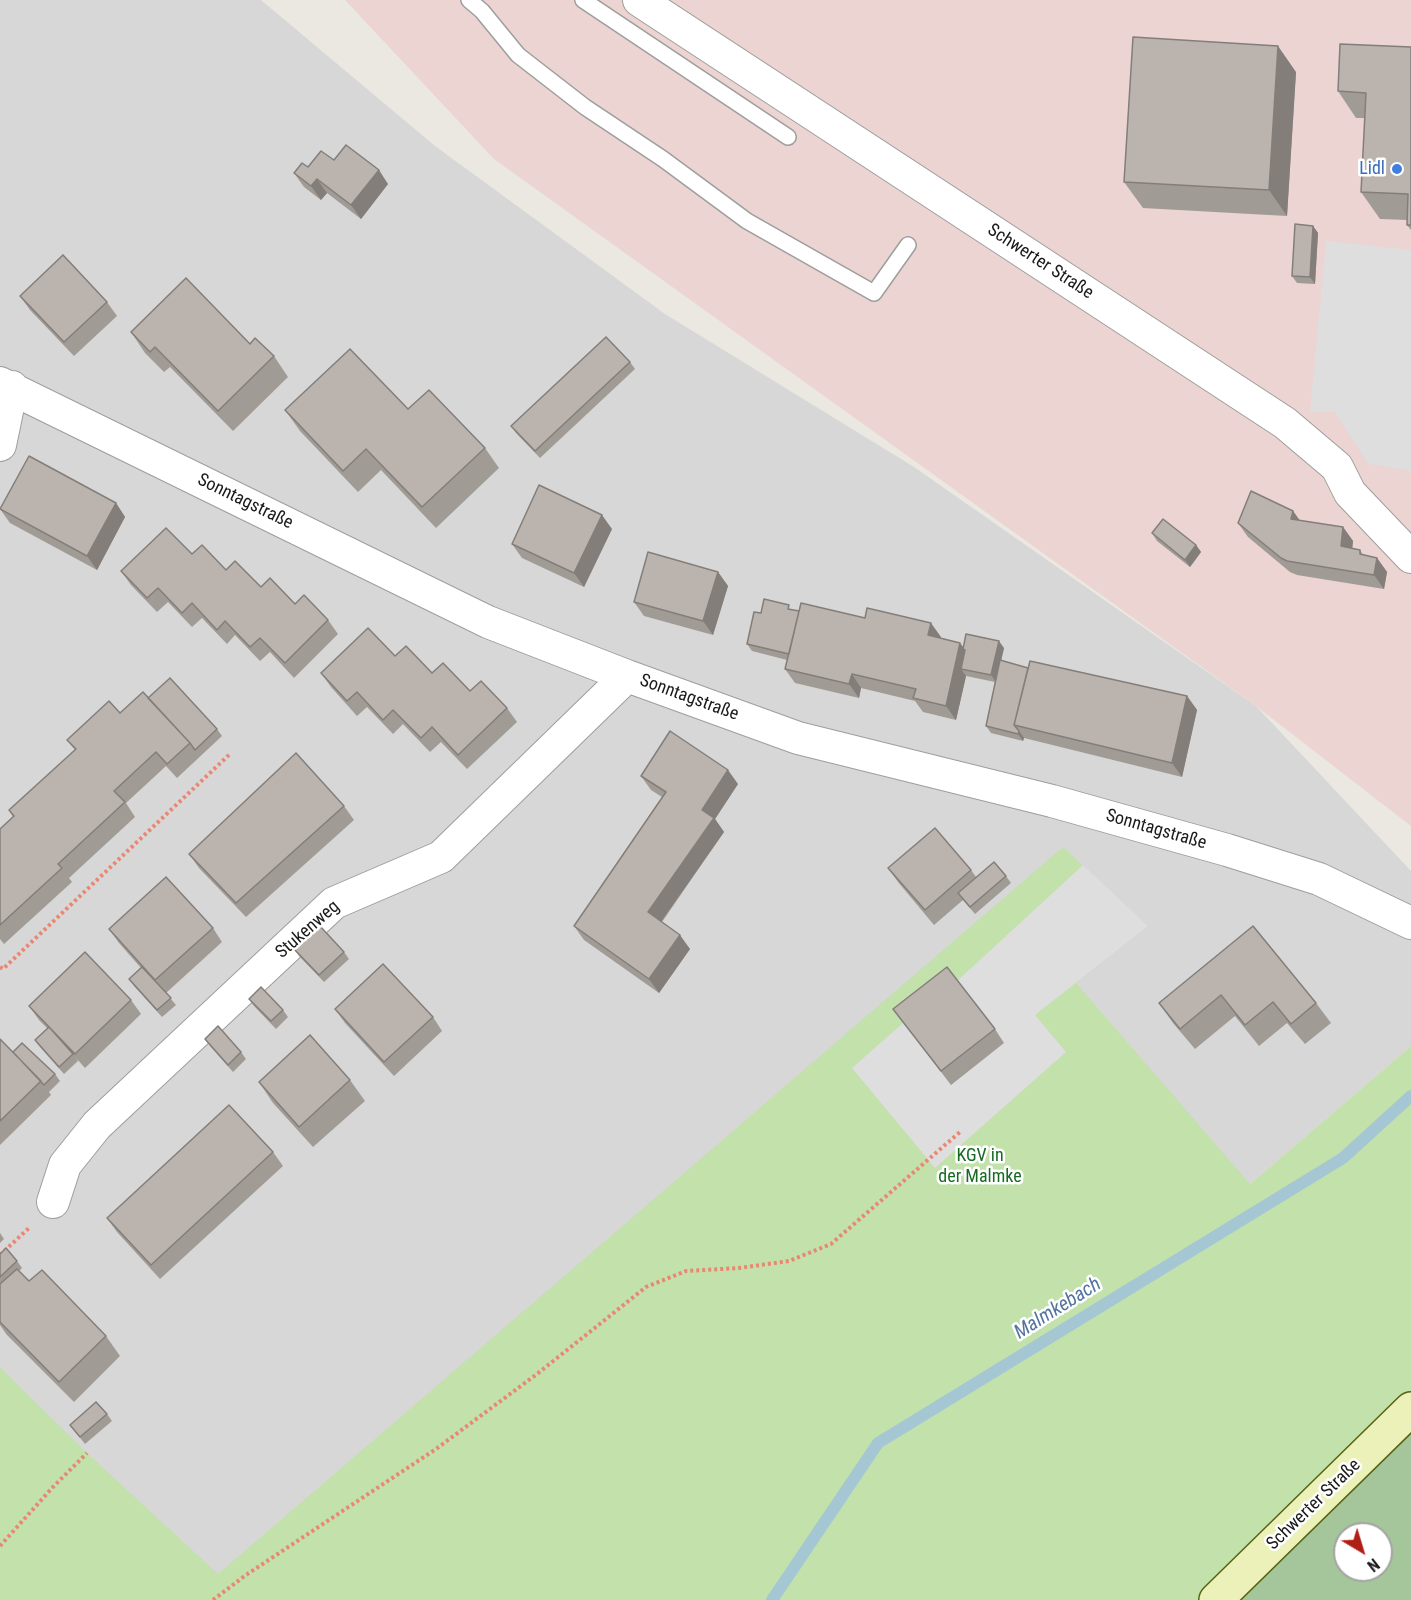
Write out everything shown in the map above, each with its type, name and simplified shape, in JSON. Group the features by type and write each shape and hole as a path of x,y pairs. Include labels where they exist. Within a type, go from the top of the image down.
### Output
{"main road":[{"name":"Schwerter Straße","path":"1216,1600 1411,1408"}],"street":[{"name":"Schwerter Straße","path":"639,0 1285,423 1337,467 1350,493 1411,557"},
{"path":"0,445 6,385"},
{"name":"Sonntagstraße","path":"6,385 488,622 627,676 798,738 1052,801 1227,850 1319,879 1411,923"},
{"name":"Stukenweg","path":"53,1202 65,1165 97,1125 334,903 441,857 627,676"}],"lane":[{"path":"469,0 482,11 518,55 585,107 663,159 747,221 874,293 908,245"},
{"path":"584,0 788,137"}],"path":[{"path":"0,967 3,969 231,753"},
{"path":"213,1600 246,1575 436,1449 537,1374 646,1287 687,1271 740,1268 789,1261 831,1245 960,1132"},
{"path":"0,1546 87,1453"}],"shaded area":[{"path":"0,0 261,0 435,146 665,314 914,467 1256,706 1411,871 1411,1046 1250,1184 245,1600 0,1600"},
{"path":"345,0 1411,0 1411,826 1256,706 494,159"},
{"path":"1326,241 1411,250 1411,471 1368,464 1335,412 1310,412"},
{"path":"1083,865 1148,926 1035,1015 1066,1052 935,1168 852,1068 903,1023 956,982"}],"green space":[{"name":"KGV in der Malmke","path":"1063,847 1148,926 1076,983 1250,1184 1411,1046 1411,1409 1216,1600 0,1600 0,1367 87,1453 218,1574"},
{"path":"1411,1409 1411,1600 1216,1600"}],"building":[{"path":"1133,37 1278,46 1269,190 1124,182"},
{"path":"1340,44 1411,47 1411,225 1407,225 1408,194 1361,192 1366,93 1338,91"},
{"path":"346,145 379,170 351,205 317,179 311,186 294,173 302,163 308,167 321,151 334,160"},
{"path":"1295,224 1313,226 1310,277 1292,276"},
{"path":"63,255 107,302 64,342 20,296"},
{"path":"186,278 250,344 255,338 274,356 218,411 155,347 150,352 131,332"},
{"path":"606,337 630,362 535,451 511,426"},
{"path":"350,349 408,409 429,390 485,448 422,507 366,449 343,471 285,410"},
{"path":"29,456 116,503 87,556 0,509"},
{"path":"539,485 602,515 574,573 512,544"},
{"path":"1251,491 1293,511 1291,519 1343,527 1341,546 1360,550 1360,554 1377,558 1374,575 1287,561 1281,558 1238,523"},
{"path":"1163,519 1196,545 1185,560 1152,533"},
{"path":"166,528 192,554 202,545 226,570 235,561 261,587 270,578 295,604 304,595 328,620 285,663 260,638 250,647 225,621 217,630 192,603 182,613 158,588 147,598 121,571"},
{"path":"648,552 718,572 703,621 634,602"},
{"path":"764,599 789,605 788,609 799,611 789,654 747,644 754,612 761,613"},
{"path":"801,603 865,618 867,608 931,623 928,635 960,643 946,706 913,698 916,689 852,674 849,684 785,669"},
{"path":"368,628 395,656 406,646 432,673 443,663 470,691 481,681 507,708 458,755 432,727 421,738 393,710 383,720 357,692 347,701 321,673"},
{"path":"966,634 999,641 991,675 961,669"},
{"path":"1000,660 1028,668 1014,725 1019,731 1018,734 986,726"},
{"path":"1030,661 1187,696 1172,763 1014,725"},
{"path":"170,678 217,729 195,750 148,698"},
{"path":"143,692 190,743 167,764 156,752 114,791 125,802 58,864 62,868 0,925 0,829 14,816 9,810 76,749 67,740 109,701 120,713"},
{"path":"670,731 728,770 702,810 714,818 648,912 680,935 649,979 574,926 666,792 641,776"},
{"path":"296,753 344,806 236,903 189,854"},
{"path":"935,828 971,870 925,910 888,868"},
{"path":"994,862 1006,876 970,907 958,893"},
{"path":"166,877 213,928 155,980 109,929"},
{"path":"319,925 344,952 319,975 294,949"},
{"path":"1253,926 1316,1003 1291,1024 1273,1002 1245,1025 1221,995 1180,1029 1159,1003"},
{"path":"85,952 131,1000 75,1054 29,1006"},
{"path":"383,964 433,1017 384,1062 335,1009"},
{"path":"142,967 171,998 157,1010 129,979"},
{"path":"947,967 995,1029 941,1071 893,1009"},
{"path":"261,987 283,1010 271,1021 249,999"},
{"path":"218,1026 241,1052 228,1065 205,1039"},
{"path":"49,1027 73,1054 59,1067 35,1040"},
{"path":"310,1035 350,1080 299,1127 259,1082"},
{"path":"0,1039 41,1081 0,1121"},
{"path":"22,1043 55,1074 44,1085 13,1052"},
{"path":"229,1105 273,1152 151,1265 107,1218"},
{"path":"6,1248 17,1261 0,1277 0,1254"},
{"path":"17,1269 29,1281 42,1270 106,1336 59,1382 0,1322 0,1284"},
{"path":"96,1402 107,1414 80,1437 70,1425"}],"waterway":[{"name":"Malmkebach","path":"772,1600 878,1443 1343,1158 1411,1096"}],"place":[{"name":"Lidl","path":"1397,169"}]}
